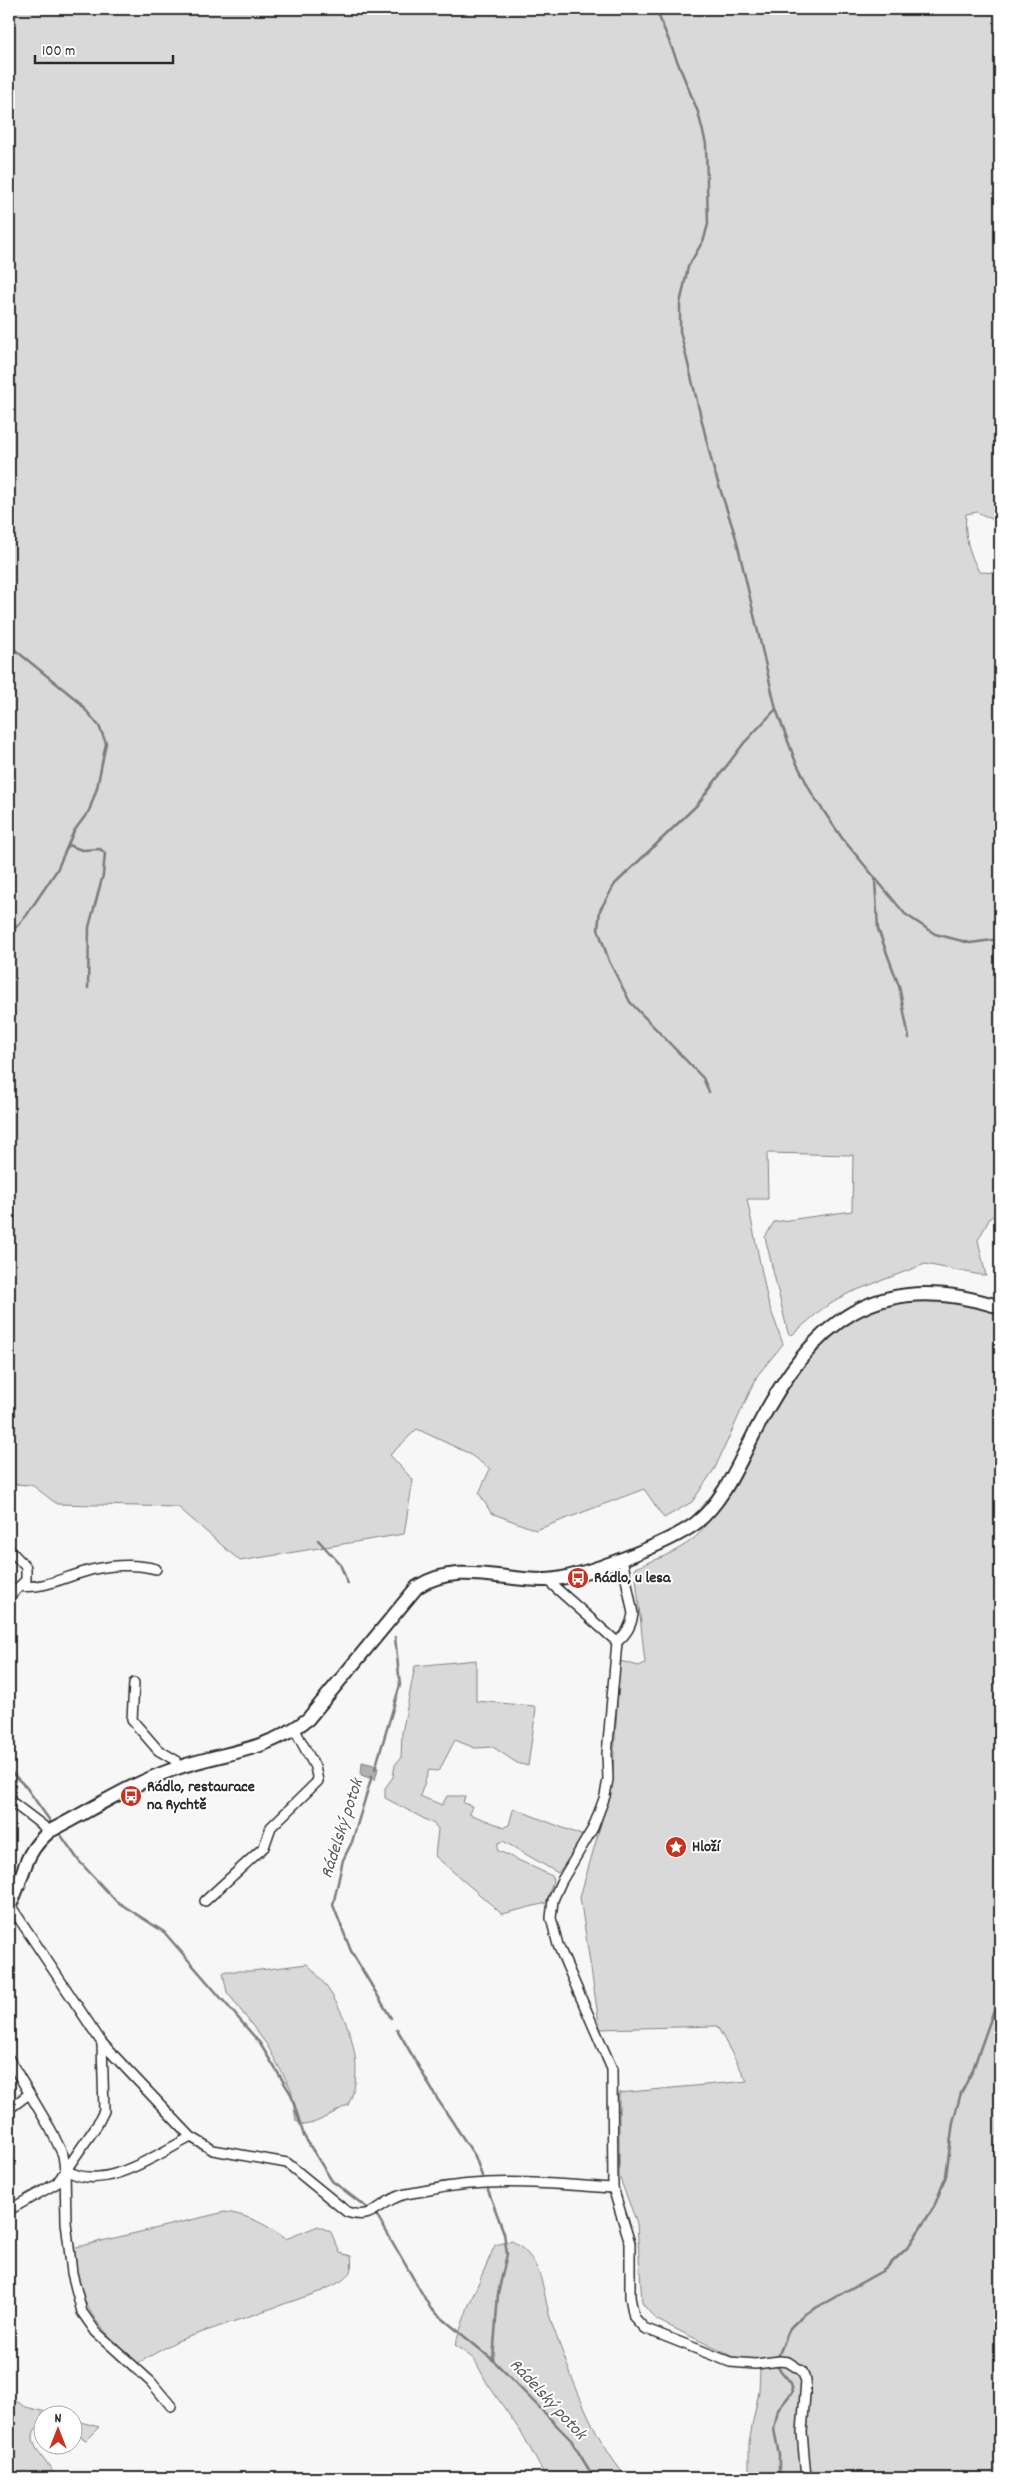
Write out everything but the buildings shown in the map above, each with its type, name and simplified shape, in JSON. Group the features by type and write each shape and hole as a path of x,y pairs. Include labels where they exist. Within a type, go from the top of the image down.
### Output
{"street":[{"path":"613,2188 480,2183 401,2196 386,2202 371,2214 359,2216 347,2212 287,2163 213,2150 191,2137 102,2043 9,1906 29,1854 36,1843 50,1832 148,1780 177,1768 264,1746 295,1730 308,1720 331,1694 417,1587 428,1580 467,1573 546,1580 578,1573 622,1558 683,1532 712,1508 773,1398 787,1377 815,1341 846,1316 887,1299 923,1293 948,1294 1000,1307"},
{"path":"9,1549 26,1568 26,1580 9,1597"},
{"path":"622,1558 633,1614 632,1624 626,1634 617,1642 607,1754 608,1779 593,1828 561,1882 553,1900 551,1918 558,1945 612,2069 613,2188 630,2243 630,2297 634,2317 639,2324 730,2362 755,2364 780,2361 802,2371 806,2381 802,2432 806,2478"},
{"path":"20,1586 34,1587 87,1571 120,1566 143,1566 156,1570"},
{"path":"546,1580 617,1642"},
{"path":"134,1683 132,1720 158,1750 174,1760 177,1768"},
{"path":"205,1901 264,1848 271,1827 318,1781 315,1767 295,1730"},
{"path":"9,1800 50,1832"},
{"path":"9,2210 57,2183 104,2111 102,2043"},
{"path":"9,2059 51,2130 63,2155 66,2222 70,2256 82,2312 96,2332 151,2382 171,2406"},
{"path":"9,2110 29,2094"},
{"path":"65,2169 73,2175 84,2178 110,2177 191,2137"}],"shaded area":[{"path":"9,9 1000,9 1000,523 977,512 966,514 968,544 979,572 1000,573 1000,1211 990,1218 978,1240 986,1276 925,1264 849,1293 822,1309 792,1335 788,1333 765,1237 774,1222 852,1211 853,1155 767,1153 768,1199 747,1199 768,1302 783,1344 757,1376 715,1468 692,1502 664,1518 644,1489 536,1530 491,1513 479,1493 490,1469 468,1453 417,1429 390,1455 413,1480 404,1534 240,1561 178,1507 57,1504 32,1485 9,1484"},
{"path":"945,1297 1000,1314 1000,2478 749,2478 749,2442 759,2391 760,2370 655,2319 642,2303 637,2223 619,2176 619,2093 747,2081 717,2026 600,2029 580,1897 612,1785 620,1661 639,1666 645,1663 635,1568 673,1552 687,1544 698,1534 720,1503 788,1389 822,1345 841,1328 860,1316 880,1308 912,1301"},
{"path":"476,1660 476,1701 534,1706 536,1709 528,1766 517,1763 493,1747 475,1748 455,1740 440,1769 437,1771 429,1770 420,1796 442,1805 447,1796 465,1796 463,1803 472,1806 469,1814 504,1827 509,1825 513,1810 515,1809 581,1835 583,1840 558,1873 503,1841 498,1843 497,1850 552,1876 553,1881 546,1903 502,1914 435,1856 438,1829 434,1824 385,1798 385,1788 393,1777 395,1765 401,1757 402,1733 415,1666"},
{"path":"362,1762 378,1768 375,1780 361,1775"},
{"path":"307,1964 331,1993 341,2011 354,2049 356,2069 354,2088 348,2105 321,2120 304,2125 296,2121 291,2089 267,2045 227,1992 223,1973 226,1971 252,1971"},
{"path":"225,2212 257,2221 286,2239 318,2226 331,2232 340,2253 351,2256 351,2270 340,2282 322,2291 177,2341 138,2363 100,2326 84,2300 75,2268 72,2248"},
{"path":"512,2241 523,2249 537,2269 553,2327 584,2406 603,2444 627,2478 546,2478 523,2435 487,2383 474,2359 455,2345 468,2307 495,2245"},
{"path":"9,2397 32,2408 32,2454 40,2454 56,2478 9,2478"},
{"path":"82,2422 99,2427 86,2440 82,2438"}],"waterway":[{"path":"656,9 698,112 706,144 708,224 704,239 688,267 680,304 680,331 713,467 736,538 776,709 795,760 812,794 842,838 905,914 935,934 970,943 1000,939"},
{"path":"9,645 78,701 99,726 106,743 97,788 89,811 74,831 57,870 26,916 9,935"},
{"path":"709,1092 703,1078 630,1002 609,961 598,929 600,910 615,884 697,805 744,743 776,709"},
{"path":"68,845 82,850 100,849 105,853 103,875 89,927 88,988"},
{"path":"875,880 878,929 899,986 909,1038"},
{"name":"Rádelský potok","path":"318,1540 340,1564 348,1584"},
{"path":"999,1605 1000,1611"},
{"name":"Rádelský potok","path":"375,1769 400,1685 395,1637"},
{"path":"9,1770 26,1787 53,1825"},
{"name":"Rádelský potok","path":"372,1776 352,1842 343,1860 333,1905 351,1951 391,2018"},
{"path":"58,1831 79,1861 116,1901 164,1932 259,2042 291,2094 304,2136 332,2181 370,2210"},
{"path":"777,2359 790,2328 803,2315 884,2270 908,2247 934,2207 946,2176 953,2122 961,2093 972,2072 1000,1993"},
{"name":"Rádelský potok","path":"397,2029 438,2100 475,2156 482,2176"},
{"name":"Rádelský potok","path":"488,2190 504,2233 507,2254 498,2294 493,2360 571,2440 594,2478"},
{"path":"374,2213 431,2309 493,2360"},
{"path":"775,2364 791,2383 793,2391 778,2410 774,2429 779,2455 779,2478"}],"place":[{"name":"Rádlo, u lesa","path":"578,1578"},
{"name":"Rádlo, restaurace na Rychtě","path":"131,1796"},
{"name":"Hloží","path":"676,1847"}]}
